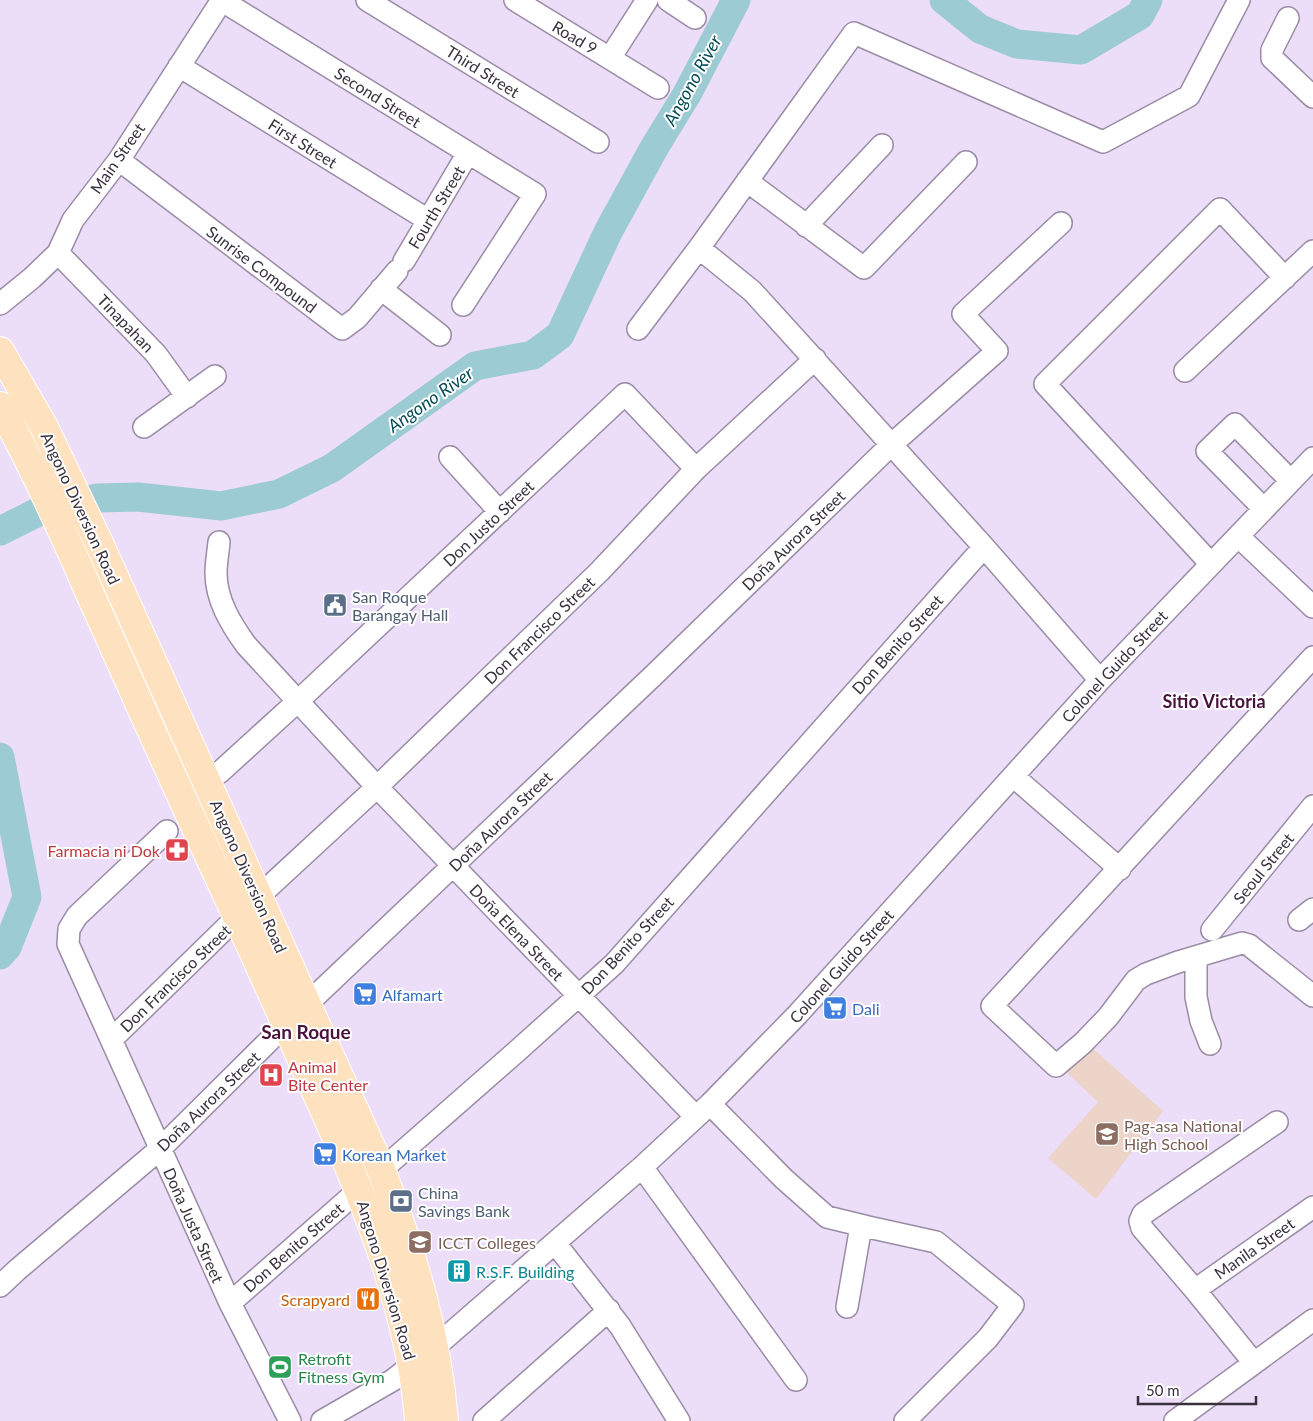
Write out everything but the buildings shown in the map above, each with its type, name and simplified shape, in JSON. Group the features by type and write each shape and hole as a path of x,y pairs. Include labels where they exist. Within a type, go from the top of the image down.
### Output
{"main road":[{"name":"Angono Diversion Road","path":"0,351 44,427 100,545 381,1169 418,1278 435,1347 444,1421"},
{"name":"Angono Diversion Road","path":"0,406 18,439 74,557 359,1189 377,1238 397,1304 413,1366 419,1421"}],"street":[{"name":"Main Street","path":"0,304 32,278 58,253 73,220 119,160 221,0"},
{"name":"Second Street","path":"221,0 535,194 463,305"},
{"name":"Third Street","path":"367,0 598,142"},
{"name":"Road 9","path":"514,0 658,88"},
{"path":"610,58 647,0"},
{"path":"668,0 695,18"},
{"path":"638,329 699,248 854,33 1103,142 1189,96 1239,0"},
{"path":"1288,18 1272,50 1272,58 1313,97"},
{"name":"First Street","path":"179,66 428,220"},
{"path":"806,226 882,145"},
{"name":"Fourth Street","path":"400,266 468,153"},
{"name":"Sunrise Compound","path":"119,160 342,329 357,318 400,266"},
{"path":"747,181 864,268 966,162"},
{"path":"1211,564 1045,384 1220,209 1285,278"},
{"name":"Doña Aurora Street","path":"0,1286 160,1149 286,1024 891,445 997,352 962,314 1061,223"},
{"path":"699,248 752,292 815,359 984,547 1100,680"},
{"path":"1185,371 1313,252"},
{"name":"Tinapahan","path":"58,253 156,354 187,397"},
{"path":"381,289 440,335"},
{"name":"Don Francisco Street","path":"258,897 376,787 600,571 696,469 815,359"},
{"path":"144,427 215,376"},
{"name":"Don Justo Street","path":"219,773 625,394 696,469"},
{"path":"1264,509 1207,451 1235,424 1291,481"},
{"path":"450,457 500,512"},
{"name":"Colonel Guido Street","path":"322,1421 413,1366 642,1167 703,1111 797,1014 1100,680 1313,458"},
{"path":"1238,536 1313,607"},
{"name":"Doña Elena Street","path":"219,542 216,575 222,604 232,625 246,645 376,787 579,996 703,1111 827,1216 861,1226 936,1242 1013,1305 988,1338 905,1421"},
{"name":"Don Benito Street","path":"230,1303 614,964 984,547"},
{"path":"1313,657 992,1006 1056,1066 1083,1043 1108,1017 1136,980 1146,974 1178,962 1242,943 1249,945 1313,996"},
{"path":"1013,776 1120,869"},
{"name":"Seoul Street","path":"1212,930 1312,808"},
{"name":"Doña Justa Street","path":"167,831 77,916 69,929 68,944 230,1303 290,1421"},
{"name":"Don Francisco Street","path":"112,1039 237,917"},
{"path":"1196,957 1196,997 1201,1021 1210,1044"},
{"path":"1254,1363 1196,1290 1142,1228 1140,1221 1143,1214 1277,1122"},
{"path":"642,1167 796,1380"},
{"name":"Manila Street","path":"1196,1290 1313,1206"},
{"path":"847,1307 861,1226"},
{"path":"555,1243 609,1310 679,1421"},
{"path":"484,1421 609,1310"},
{"path":"1175,1421 1313,1320"}],"shaded area":[{"name":"Pag-asa National High School","path":"1089,1045 1163,1111 1096,1199 1048,1158 1098,1102 1065,1071"}],"waterway":[{"name":"Angono River","path":"0,531 40,511 97,498 138,497 221,506 279,494 332,468 475,366 533,355 560,335 608,232 654,148 687,94 736,0"},
{"name":"Angono River","path":"944,0 980,29 1017,44 1081,50 1140,15 1148,0"},
{"name":"Angono River","path":"0,757 27,897 7,947 0,955"}],"place":[{"name":"San Roque Barangay Hall","path":"335,605"},
{"name":"Farmacia ni Dok","path":"177,850"},
{"name":"Alfamart","path":"365,994"},
{"name":"Dali","path":"835,1008"},
{"name":"Animal Bite Center","path":"271,1075"},
{"name":"Pag-asa National High School","path":"1107,1134"},
{"name":"Korean Market","path":"325,1154"},
{"name":"China Savings Bank","path":"401,1201"},
{"name":"ICCT Colleges","path":"420,1242"},
{"name":"R.S.F. Building","path":"459,1271"},
{"name":"Scrapyard","path":"368,1299"},
{"name":"Retrofit Fitness Gym","path":"280,1367"}],"district":[{"name":"Sitio Victoria","path":"1214,701"},
{"name":"San Roque","path":"306,1031"}]}
